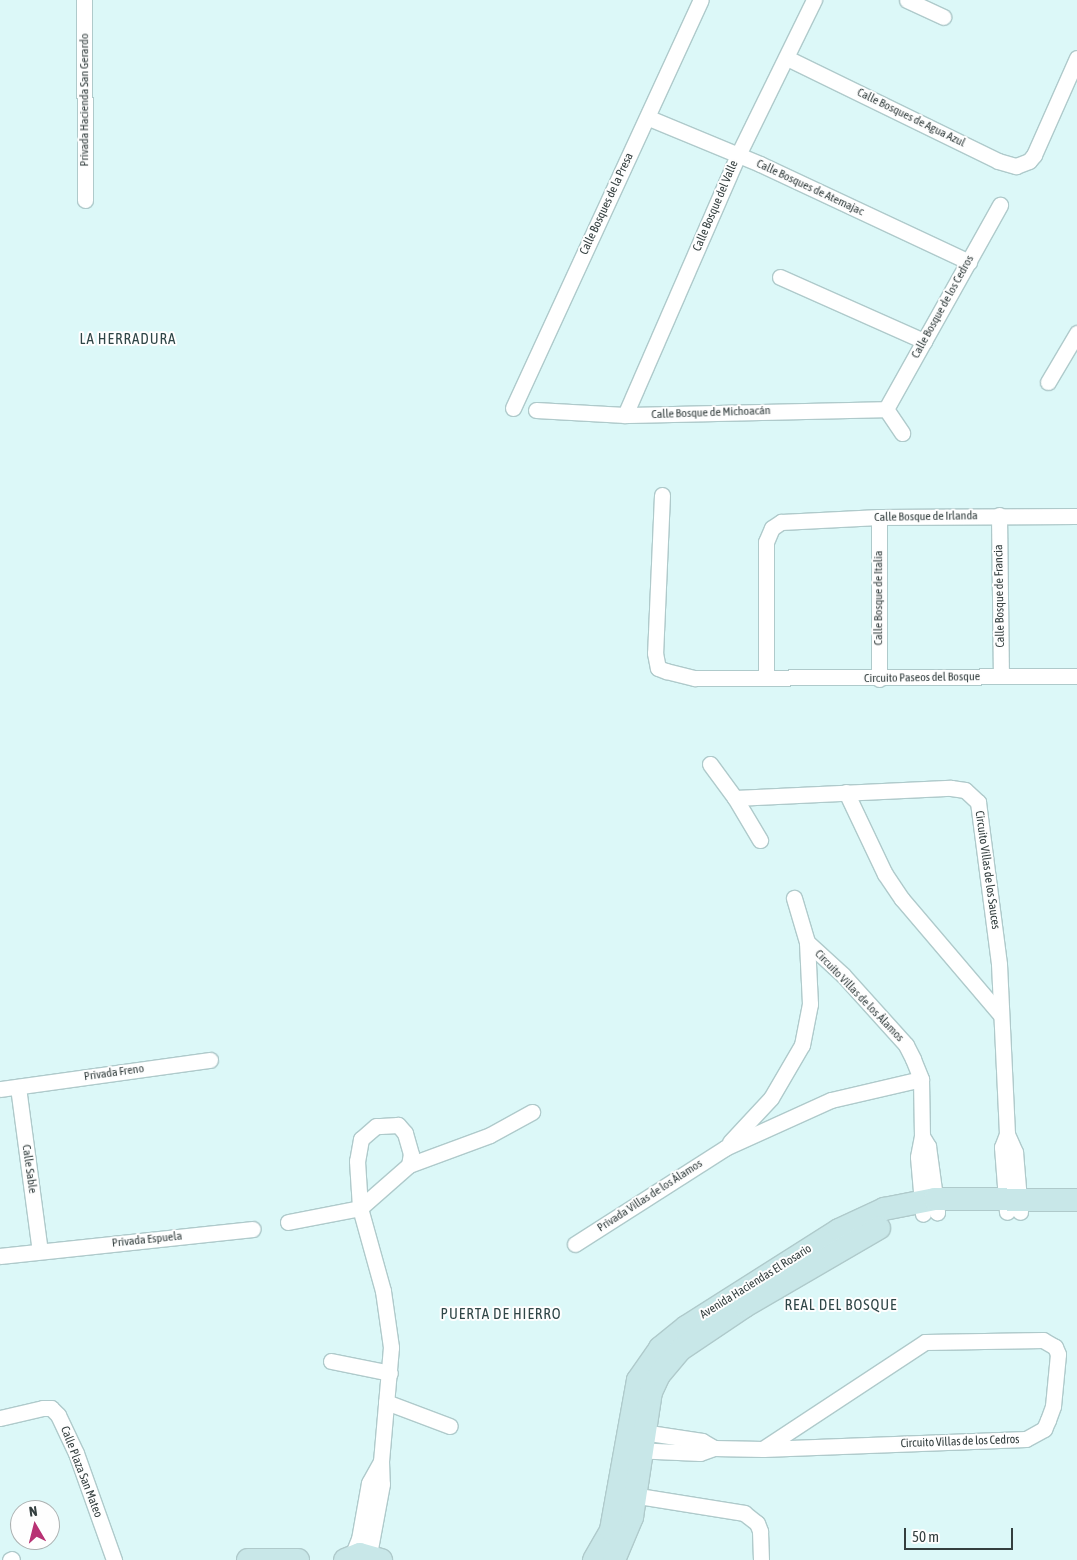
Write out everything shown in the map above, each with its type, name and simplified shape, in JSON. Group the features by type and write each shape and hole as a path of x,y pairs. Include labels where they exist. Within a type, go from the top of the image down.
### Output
{"street":[{"name":"Privada Hacienda San Gerardo","path":"84,0 85,200"},
{"name":"Calle Bosques de la Presa","path":"513,408 649,118 701,0"},
{"name":"Calle Bosque del Valle","path":"625,415 738,155 814,0"},
{"path":"907,0 943,17"},
{"name":"Calle Bosques de Agua Azul","path":"787,58 1003,163 1023,164 1034,155 1077,58"},
{"name":"Calle Bosques de Atemajac","path":"649,118 738,155 968,262"},
{"name":"Calle Bosque de los Cedros","path":"886,409 1000,205"},
{"path":"780,277 924,341"},
{"path":"1048,382 1077,333"},
{"path":"886,409 902,432"},
{"name":"Calle Bosque de Michoacán","path":"536,410 625,415 886,409"},
{"name":"Circuito Paseos del Bosque","path":"662,495 655,653 658,668 695,678 879,679 1077,676"},
{"name":"Calle Bosque de Francia","path":"999,516 1001,676"},
{"name":"Calle Bosque de Irlanda","path":"766,678 766,542 776,525 792,520 879,517 1077,516"},
{"name":"Calle Bosque de Italia","path":"879,517 879,679"},
{"path":"710,764 735,798 760,840"},
{"name":"Circuito Villas de los Sauces","path":"735,798 951,788 964,790 978,802 996,941 1007,1134 1015,1152 1013,1206"},
{"path":"846,792 893,887 1000,1014"},
{"name":"Circuito Villas de los Álamos","path":"725,1148 770,1098 802,1046 810,1004 807,942 794,898"},
{"name":"Circuito Villas de los Álamos","path":"807,942 843,976 906,1045 921,1079 922,1136 928,1146 929,1206"},
{"name":"Privada Freno","path":"0,1089 210,1060"},
{"path":"725,1148 831,1100 921,1079"},
{"name":"Calle Sable","path":"18,1086 40,1251"},
{"path":"288,1222 360,1208 409,1166 490,1135 532,1112"},
{"path":"362,1557 382,1484 381,1461 392,1347 383,1291 360,1208 357,1161 361,1139 367,1131 384,1124 398,1125 410,1142 409,1166"},
{"name":"Privada Villas de los Álamos","path":"575,1244 725,1148"},
{"name":"Avenida Haciendas El Rosario","path":"614,1560 627,1535 627,1494 635,1440 638,1380 660,1348 686,1327 839,1230 884,1209 929,1206 1013,1206 1077,1200"},
{"name":"Avenida Haciendas El Rosario","path":"1013,1206 1077,1213"},
{"name":"Privada Espuela","path":"0,1256 253,1230"},
{"name":"Circuito Villas de los Cedros","path":"635,1440 700,1453 714,1448 763,1449 1026,1439 1044,1429 1048,1420 1058,1354 1055,1347 1043,1340 925,1342 763,1449"},
{"path":"331,1361 390,1373"},
{"path":"386,1402 450,1426"},
{"name":"Calle Plaza San Mateo","path":"0,1418 43,1408 51,1408 58,1415 76,1453 114,1560"},
{"path":"627,1494 744,1513 757,1523 760,1531 761,1560"},
{"name":"Avenida Haciendas El Rosario","path":"594,1560 611,1530 627,1494"},
{"path":"248,1560 298,1560"}],"district":[{"name":"LA HERRADURA","path":"128,339"},
{"name":"REAL DEL BOSQUE","path":"841,1305"},
{"name":"PUERTA DE HIERRO","path":"501,1314"}]}
